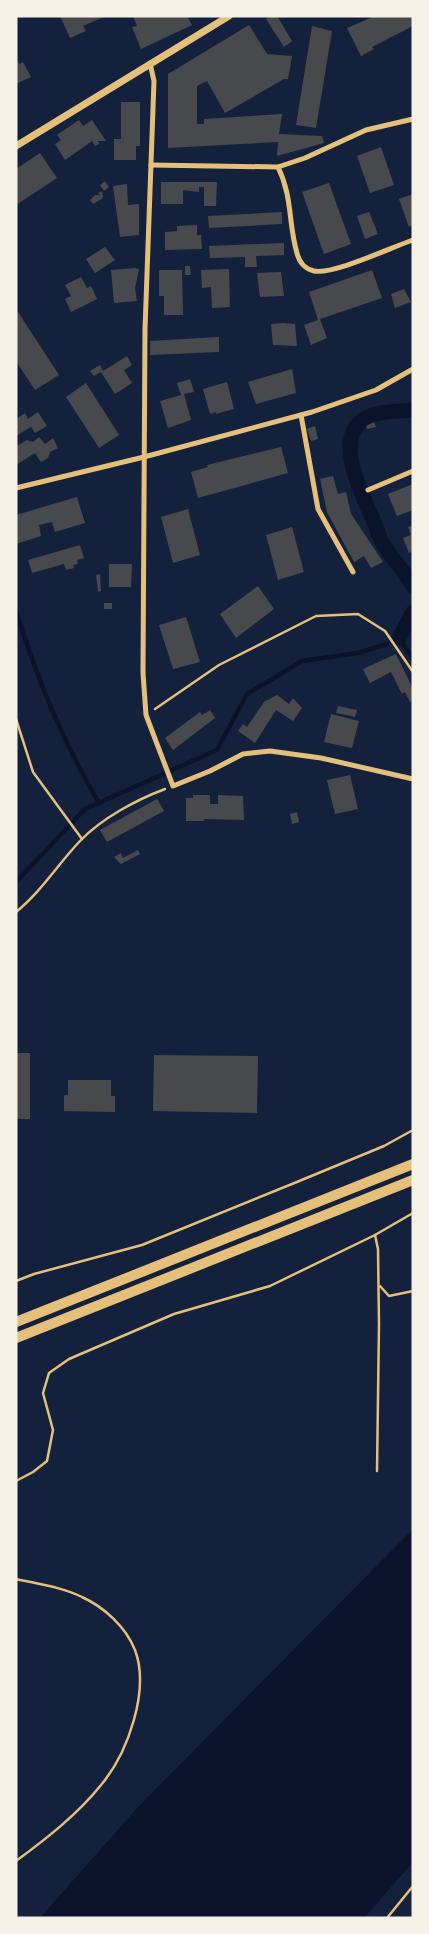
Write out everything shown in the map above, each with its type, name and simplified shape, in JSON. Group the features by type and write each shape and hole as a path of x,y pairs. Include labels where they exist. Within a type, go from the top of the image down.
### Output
{"highway":[{"path":"16,1322 413,1164"},
{"path":"16,1338 413,1180"}],"street":[{"path":"16,146 229,16"},
{"path":"150,63 154,81 145,329 143,673 146,715 165,767 173,786 210,771 243,754 270,751 321,758 413,779"},
{"path":"151,165 278,167 305,158 366,130 413,119"},
{"path":"278,167 286,185 297,253 302,264 308,269 328,271 413,240"},
{"path":"16,488 144,457 301,415 376,390 413,369"},
{"path":"301,415 318,509 353,572"},
{"path":"368,490 413,471"}],"path":[{"path":"146,715 219,666 316,616 358,614 385,631 413,672"},
{"path":"16,719 33,772 82,839"},
{"path":"16,912 31,900 82,839 111,816 173,786"},
{"path":"16,1281 34,1274 142,1244 384,1146 413,1130"},
{"path":"16,1481 33,1472 47,1461 53,1430 42,1393 49,1373 69,1360 174,1314 270,1286 375,1235 413,1213"},
{"path":"375,1235 378,1248 376,1471"},
{"path":"378,1285 389,1296 413,1291"},
{"path":"16,1580 62,1589 83,1597 116,1621 135,1650 139,1686 132,1728 113,1768 101,1785 59,1826 16,1861"},
{"path":"387,1918 413,1886"}],"water":[{"path":"413,1529 413,1862 364,1918 40,1918 137,1808"}],"building":[{"path":"60,16 106,16 83,26 86,31 70,38"},
{"path":"133,16 187,16 192,25 141,49 132,27 137,26"},
{"path":"270,16 277,16 292,41 284,47 266,19"},
{"path":"375,16 413,16 413,26 372,47 374,49 361,56 347,28"},
{"path":"249,25 267,54 292,56 288,79 284,79 225,113 207,81 197,86 197,124 204,124 204,119 282,114 279,134 322,136 324,143 277,156 278,142 168,148 168,74"},
{"path":"312,26 332,31 316,128 296,125"},
{"path":"16,59 19,64 23,62 31,77 16,84"},
{"path":"121,102 140,102 140,146 136,146 136,160 114,160 114,139 121,139"},
{"path":"79,120 83,126 92,120 106,141 98,141 99,144 95,146 92,141 65,160 55,144 61,140 57,135"},
{"path":"381,147 394,185 370,193 357,156"},
{"path":"40,153 57,178 16,205 16,169"},
{"path":"105,181 109,187 104,191 100,185"},
{"path":"161,182 217,182 216,206 204,206 204,187 199,187 199,192 183,190 183,204 161,204"},
{"path":"329,183 351,244 324,254 302,192"},
{"path":"127,184 128,205 139,204 139,235 120,237 113,186"},
{"path":"102,191 103,198 93,204 90,200 95,195 100,195 98,193"},
{"path":"413,194 413,225 409,227 399,199"},
{"path":"282,212 282,224 209,228 208,216"},
{"path":"369,212 378,234 365,239 357,216"},
{"path":"197,225 197,235 201,235 202,249 165,250 165,232 177,231 177,226"},
{"path":"284,243 284,255 256,256 257,267 245,267 245,257 210,258 209,246"},
{"path":"105,247 115,260 95,273 86,259"},
{"path":"185,266 190,266 191,275 185,275"},
{"path":"139,269 135,288 137,301 114,303 111,270"},
{"path":"229,269 230,307 212,308 211,287 202,288 201,270"},
{"path":"159,270 182,270 183,315 164,315 164,296 159,296"},
{"path":"372,270 382,298 320,319 327,338 311,345 304,325 318,320 309,292"},
{"path":"281,272 284,296 260,297 257,273"},
{"path":"81,277 87,288 91,286 97,299 71,312 65,299 71,296 65,285"},
{"path":"404,289 411,302 395,308 391,294"},
{"path":"16,309 59,375 35,390 16,361"},
{"path":"271,324 295,324 297,346 273,345"},
{"path":"219,337 219,352 150,355 150,341"},
{"path":"127,356 132,365 124,370 132,383 115,394 101,372 94,376 90,371 100,365 103,371"},
{"path":"292,369 296,393 256,404 248,382"},
{"path":"190,379 194,392 184,394 191,420 168,428 160,401 181,395 177,383"},
{"path":"227,382 234,409 210,414 203,389"},
{"path":"86,383 119,435 99,448 66,397"},
{"path":"38,412 47,426 35,433 31,427 16,436 16,419 25,413 28,419"},
{"path":"374,422 376,427 367,429 366,426"},
{"path":"315,426 318,439 311,441 307,429"},
{"path":"39,437 45,444 53,438 58,448 50,452 48,458 41,462 35,453 16,465 17,446 27,440 33,442"},
{"path":"281,447 288,473 198,498 191,472 208,467 207,465"},
{"path":"333,476 338,494 346,492 351,514 383,562 371,568 364,556 354,562 327,512 320,479"},
{"path":"413,484 413,510 397,516 388,494"},
{"path":"77,497 85,523 55,532 52,522 39,525 41,536 16,544 16,515"},
{"path":"188,509 200,555 173,563 161,517"},
{"path":"413,525 413,551 409,553 403,538 411,535 408,527"},
{"path":"292,527 304,572 278,580 266,535"},
{"path":"80,545 84,558 77,560 78,564 73,565 74,568 66,570 64,564 32,573 28,560"},
{"path":"109,564 132,564 131,587 109,587"},
{"path":"100,574 101,591 98,592 96,575"},
{"path":"258,586 274,609 236,638 220,614"},
{"path":"104,603 112,603 112,609 104,609"},
{"path":"186,617 200,662 173,669 159,625"},
{"path":"396,654 413,689 413,700 410,702 405,692 402,694 391,672 370,683 363,669"},
{"path":"277,695 289,704 293,698 302,708 293,721 276,710 255,743 238,731 243,724 247,727 264,702"},
{"path":"338,706 357,710 355,717 336,713"},
{"path":"210,710 215,718 173,750 165,738 200,712 202,715"},
{"path":"331,714 359,721 352,748 324,742"},
{"path":"350,775 358,809 335,814 327,780"},
{"path":"193,795 210,795 210,804 218,804 218,795 243,796 244,820 204,819 204,821 186,821 186,798 193,798"},
{"path":"157,799 164,811 107,842 100,830"},
{"path":"297,812 299,822 292,824 290,814"},
{"path":"138,850 140,854 121,864 114,857 121,853 123,858"},
{"path":"16,1053 30,1053 30,1119 16,1119"},
{"path":"154,1055 258,1056 257,1113 153,1111"},
{"path":"68,1080 111,1080 111,1096 115,1096 115,1112 64,1111 64,1095 68,1095"}],"waterway":[{"path":"413,410 394,411 369,416 355,428 351,441 353,470 381,540 413,586"},
{"path":"16,611 52,710 74,757 99,803"},
{"path":"399,638 413,612"},
{"path":"399,638 413,659"},
{"path":"16,882 85,809 217,750 247,694 302,661 358,653 387,644"}]}
